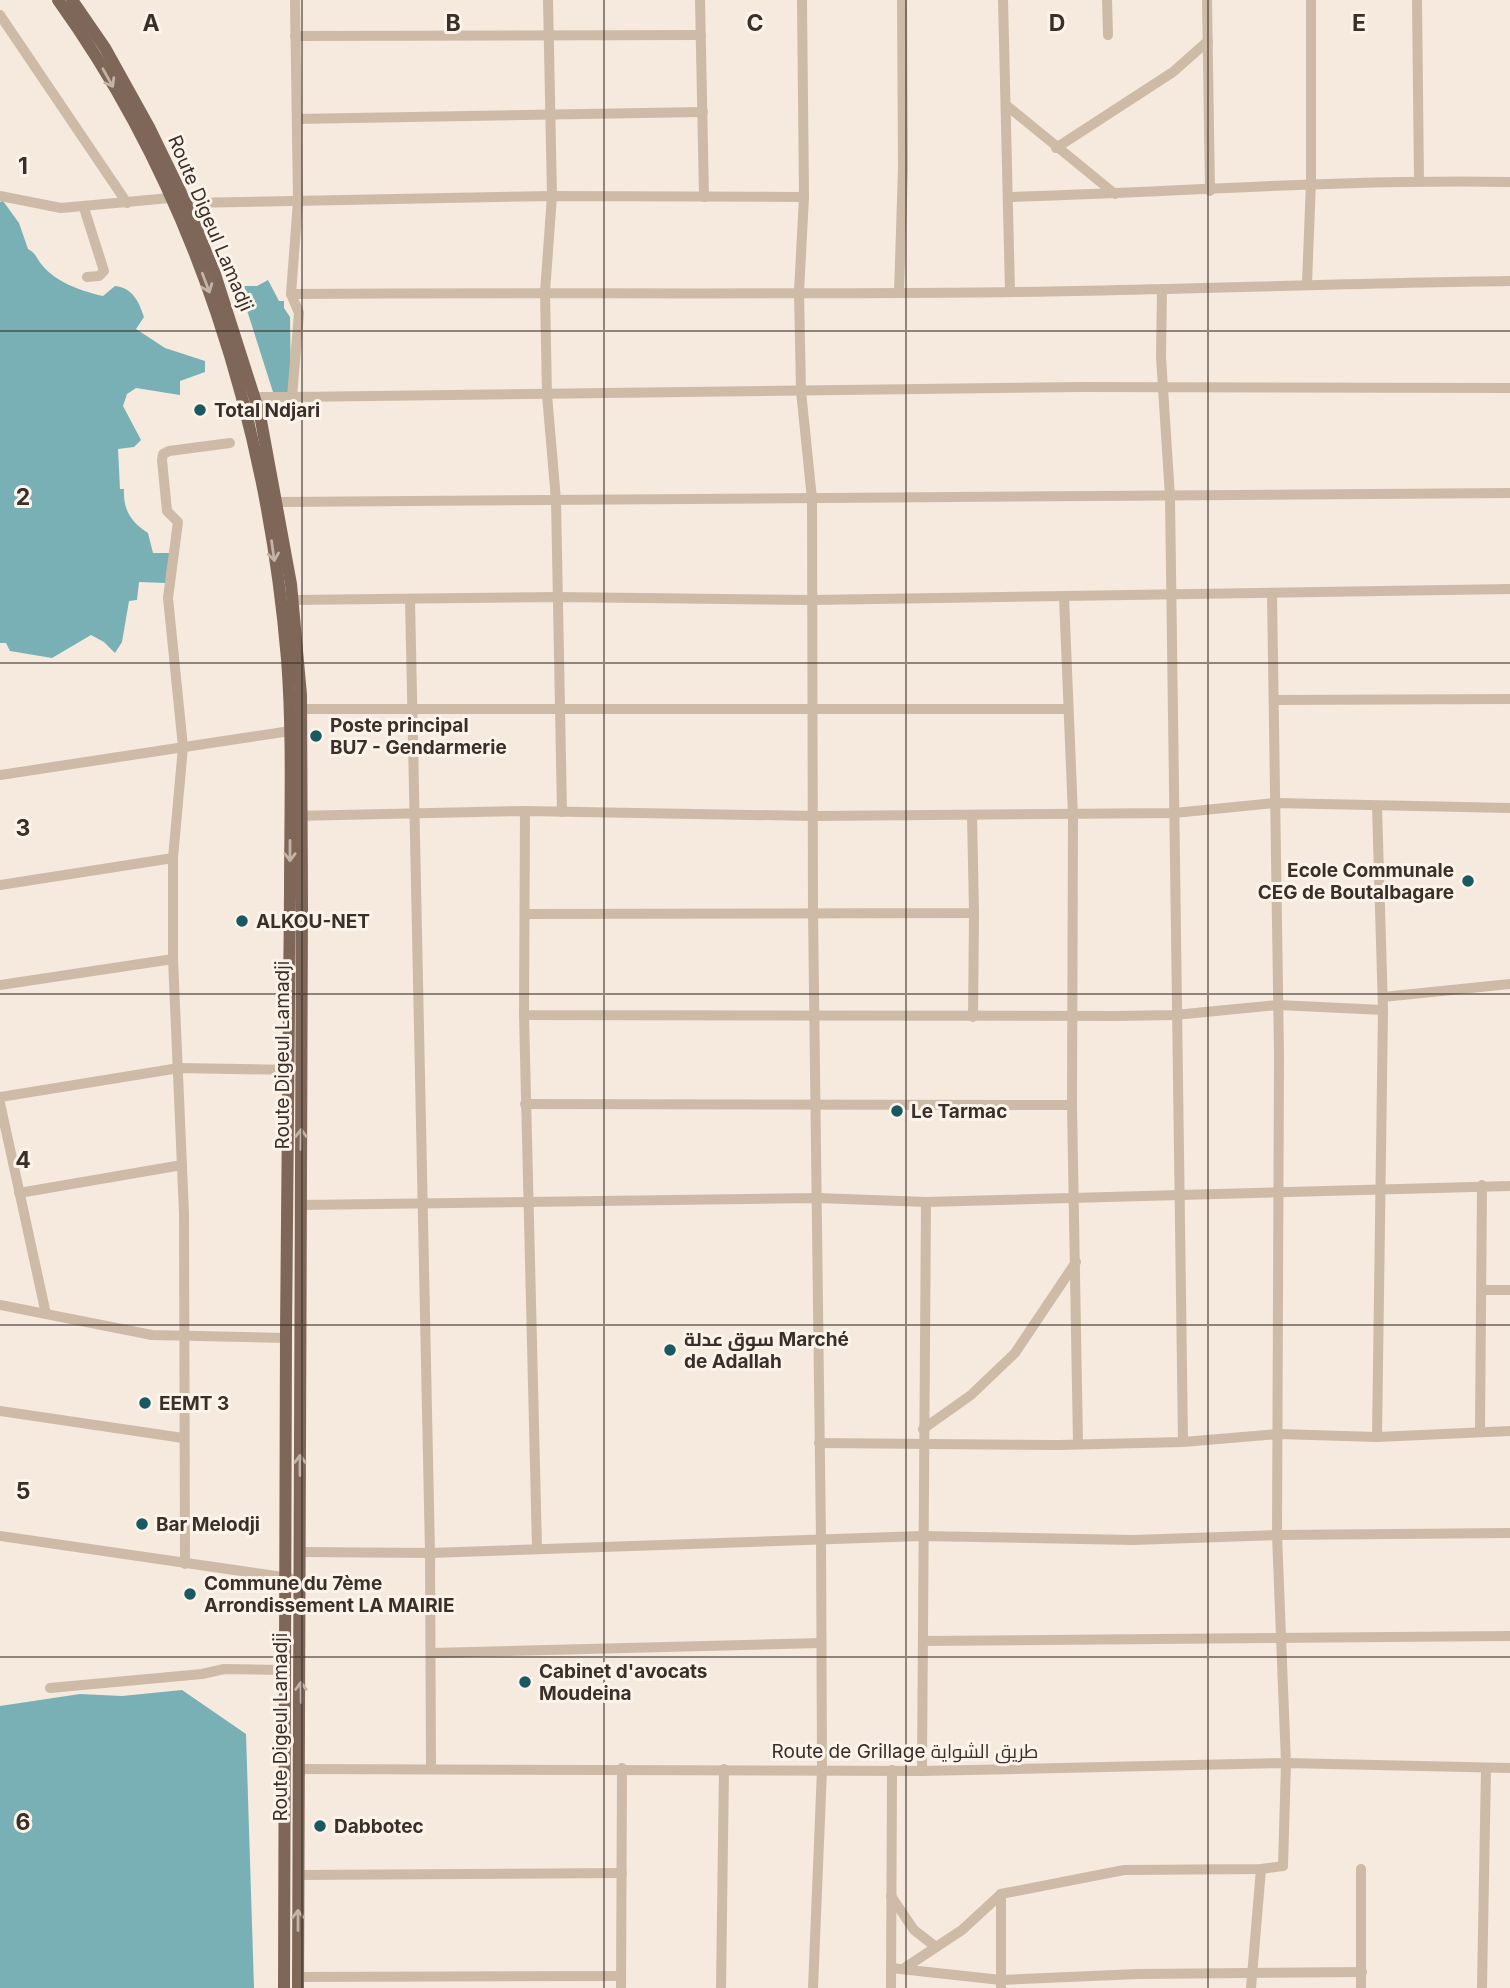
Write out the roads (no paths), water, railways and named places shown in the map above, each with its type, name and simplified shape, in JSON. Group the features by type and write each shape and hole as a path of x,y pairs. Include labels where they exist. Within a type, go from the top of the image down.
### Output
{"main road":[{"path":"58,0 93,51 170,198 205,280 246,407 268,510 279,586 296,816 286,1338 284,1988"},
{"name":"Route Digeul Lamadji","path":"72,0 104,48 150,129 186,203 233,323 255,397 278,502 292,600 301,709 296,816 300,1205 298,1982"}],"street":[{"path":"292,397 299,313 291,294 298,201 295,0"},
{"path":"548,0 552,196 545,292 547,395 556,500 562,812"},
{"path":"700,0 704,197"},
{"path":"802,0 804,197 799,292 801,391 812,499 813,913 821,1539 822,1770 813,1988"},
{"path":"899,293 903,168 902,0"},
{"path":"1003,0 1010,292"},
{"path":"1107,0 1108,35"},
{"path":"1207,0 1210,191"},
{"path":"1307,283 1311,182 1311,0"},
{"path":"1417,0 1419,180"},
{"path":"0,15 127,203"},
{"path":"295,36 550,33 701,35"},
{"path":"1056,148 1173,72 1208,41"},
{"path":"1006,105 1115,194"},
{"path":"297,118 703,112"},
{"path":"1008,197 1210,191 1311,182 1510,182"},
{"path":"0,195 61,208 84,208 170,198"},
{"path":"186,203 552,196 804,197"},
{"path":"84,208 104,271 99,276 87,277"},
{"path":"291,294 1010,292 1162,290 1307,283 1510,281"},
{"path":"1162,290 1161,358 1170,497 1182,1442"},
{"path":"255,397 1510,388"},
{"path":"184,1564 187,1512 183,1438 186,1337 179,1068 173,958 173,858 183,747 168,598 177,522 167,511 162,460 163,454 169,452 199,445 230,443"},
{"path":"278,502 1510,493"},
{"path":"292,600 558,597 812,600 1510,589"},
{"path":"903,1969 962,1930 1001,1894 1124,1870 1261,1869 1283,1866 1286,1763 1277,1535 1279,1191 1272,593"},
{"path":"1064,597 1073,814 1072,1105 1078,1444"},
{"path":"410,599 432,1653 431,1769"},
{"path":"1275,700 1510,699"},
{"path":"301,709 1068,709"},
{"path":"0,775 290,731"},
{"path":"296,816 525,811 814,816 1174,813 1275,803 1510,808"},
{"path":"1377,806 1383,997 1377,1437"},
{"path":"525,811 525,1104 531,1201 537,1548"},
{"path":"972,815 973,1017"},
{"path":"0,885 173,858"},
{"path":"525,914 974,914"},
{"path":"0,985 173,958"},
{"path":"1383,997 1510,985"},
{"path":"524,1015 1175,1015 1278,1005 1383,1010"},
{"path":"0,1097 179,1068 291,1070"},
{"path":"0,1103 46,1314"},
{"path":"525,1104 1072,1105"},
{"path":"19,1193 182,1165"},
{"path":"1480,1431 1482,1185"},
{"path":"300,1205 818,1198 926,1202 1381,1187 1510,1186"},
{"path":"922,1771 926,1202"},
{"path":"923,1429 971,1395 1015,1353 1076,1262"},
{"path":"1483,1290 1510,1290"},
{"path":"0,1305 152,1335 286,1338"},
{"path":"0,1411 183,1438"},
{"path":"819,1443 1078,1444 1182,1442 1278,1434 1377,1437 1510,1431"},
{"path":"299,1552 430,1553 922,1536 1133,1540 1277,1535 1510,1533"},
{"path":"0,1536 184,1564 299,1578"},
{"path":"923,1641 1510,1636"},
{"path":"432,1653 821,1643"},
{"path":"50,1688 224,1669 285,1670"},
{"name":"Route de Grillage طريق الشواية","path":"300,1769 922,1771 1286,1763 1510,1768"},
{"path":"621,1988 622,1768"},
{"path":"1482,1988 1486,1768"},
{"path":"722,1988 724,1769"},
{"path":"891,1988 892,1770"},
{"path":"1251,1988 1250,1972 1261,1869"},
{"path":"1361,1869 1361,1988"},
{"path":"298,1875 622,1872"},
{"path":"1001,1894 1001,1984"},
{"path":"891,1895 914,1930 936,1947"},
{"path":"891,1968 1001,1984 1250,1972 1362,1972"},
{"path":"298,1982 621,1976"}],"water":[{"path":"3,201 19,223 28,249 54,276 79,289 103,296 115,286 121,287 131,293 144,317 136,329 165,348 205,361 205,372 180,381 180,395 136,388 127,394 123,406 141,440 134,447 118,449 120,489 124,489 129,515 148,533 153,553 169,553 171,560 167,568 166,583 139,582 137,600 129,601 122,642 115,653 104,642 91,635 52,658 10,651 6,643 0,643 0,202"},
{"path":"268,280 279,301 284,301 284,308 290,317 291,392 273,392 245,304 249,299 244,286 257,286"},
{"path":"182,1690 246,1734 254,1988 0,1988 0,1706 80,1694 122,1696"}],"place":[{"name":"Total Ndjari","path":"200,410"},
{"name":"Poste principal BU7 - Gendarmerie","path":"316,736"},
{"name":"Ecole Communale CEG de Boutalbagare","path":"1468,881"},
{"name":"ALKOU-NET","path":"242,921"},
{"name":"Le Tarmac","path":"897,1111"},
{"name":"سوق عدلة Marché de Adallah","path":"670,1350"},
{"name":"EEMT 3","path":"145,1403"},
{"name":"Bar Melodji","path":"142,1524"},
{"name":"Commune du 7ème Arrondissement LA MAIRIE","path":"190,1594"},
{"name":"Cabinet d'avocats Moudeina","path":"525,1682"},
{"name":"Dabbotec","path":"320,1826"}]}
